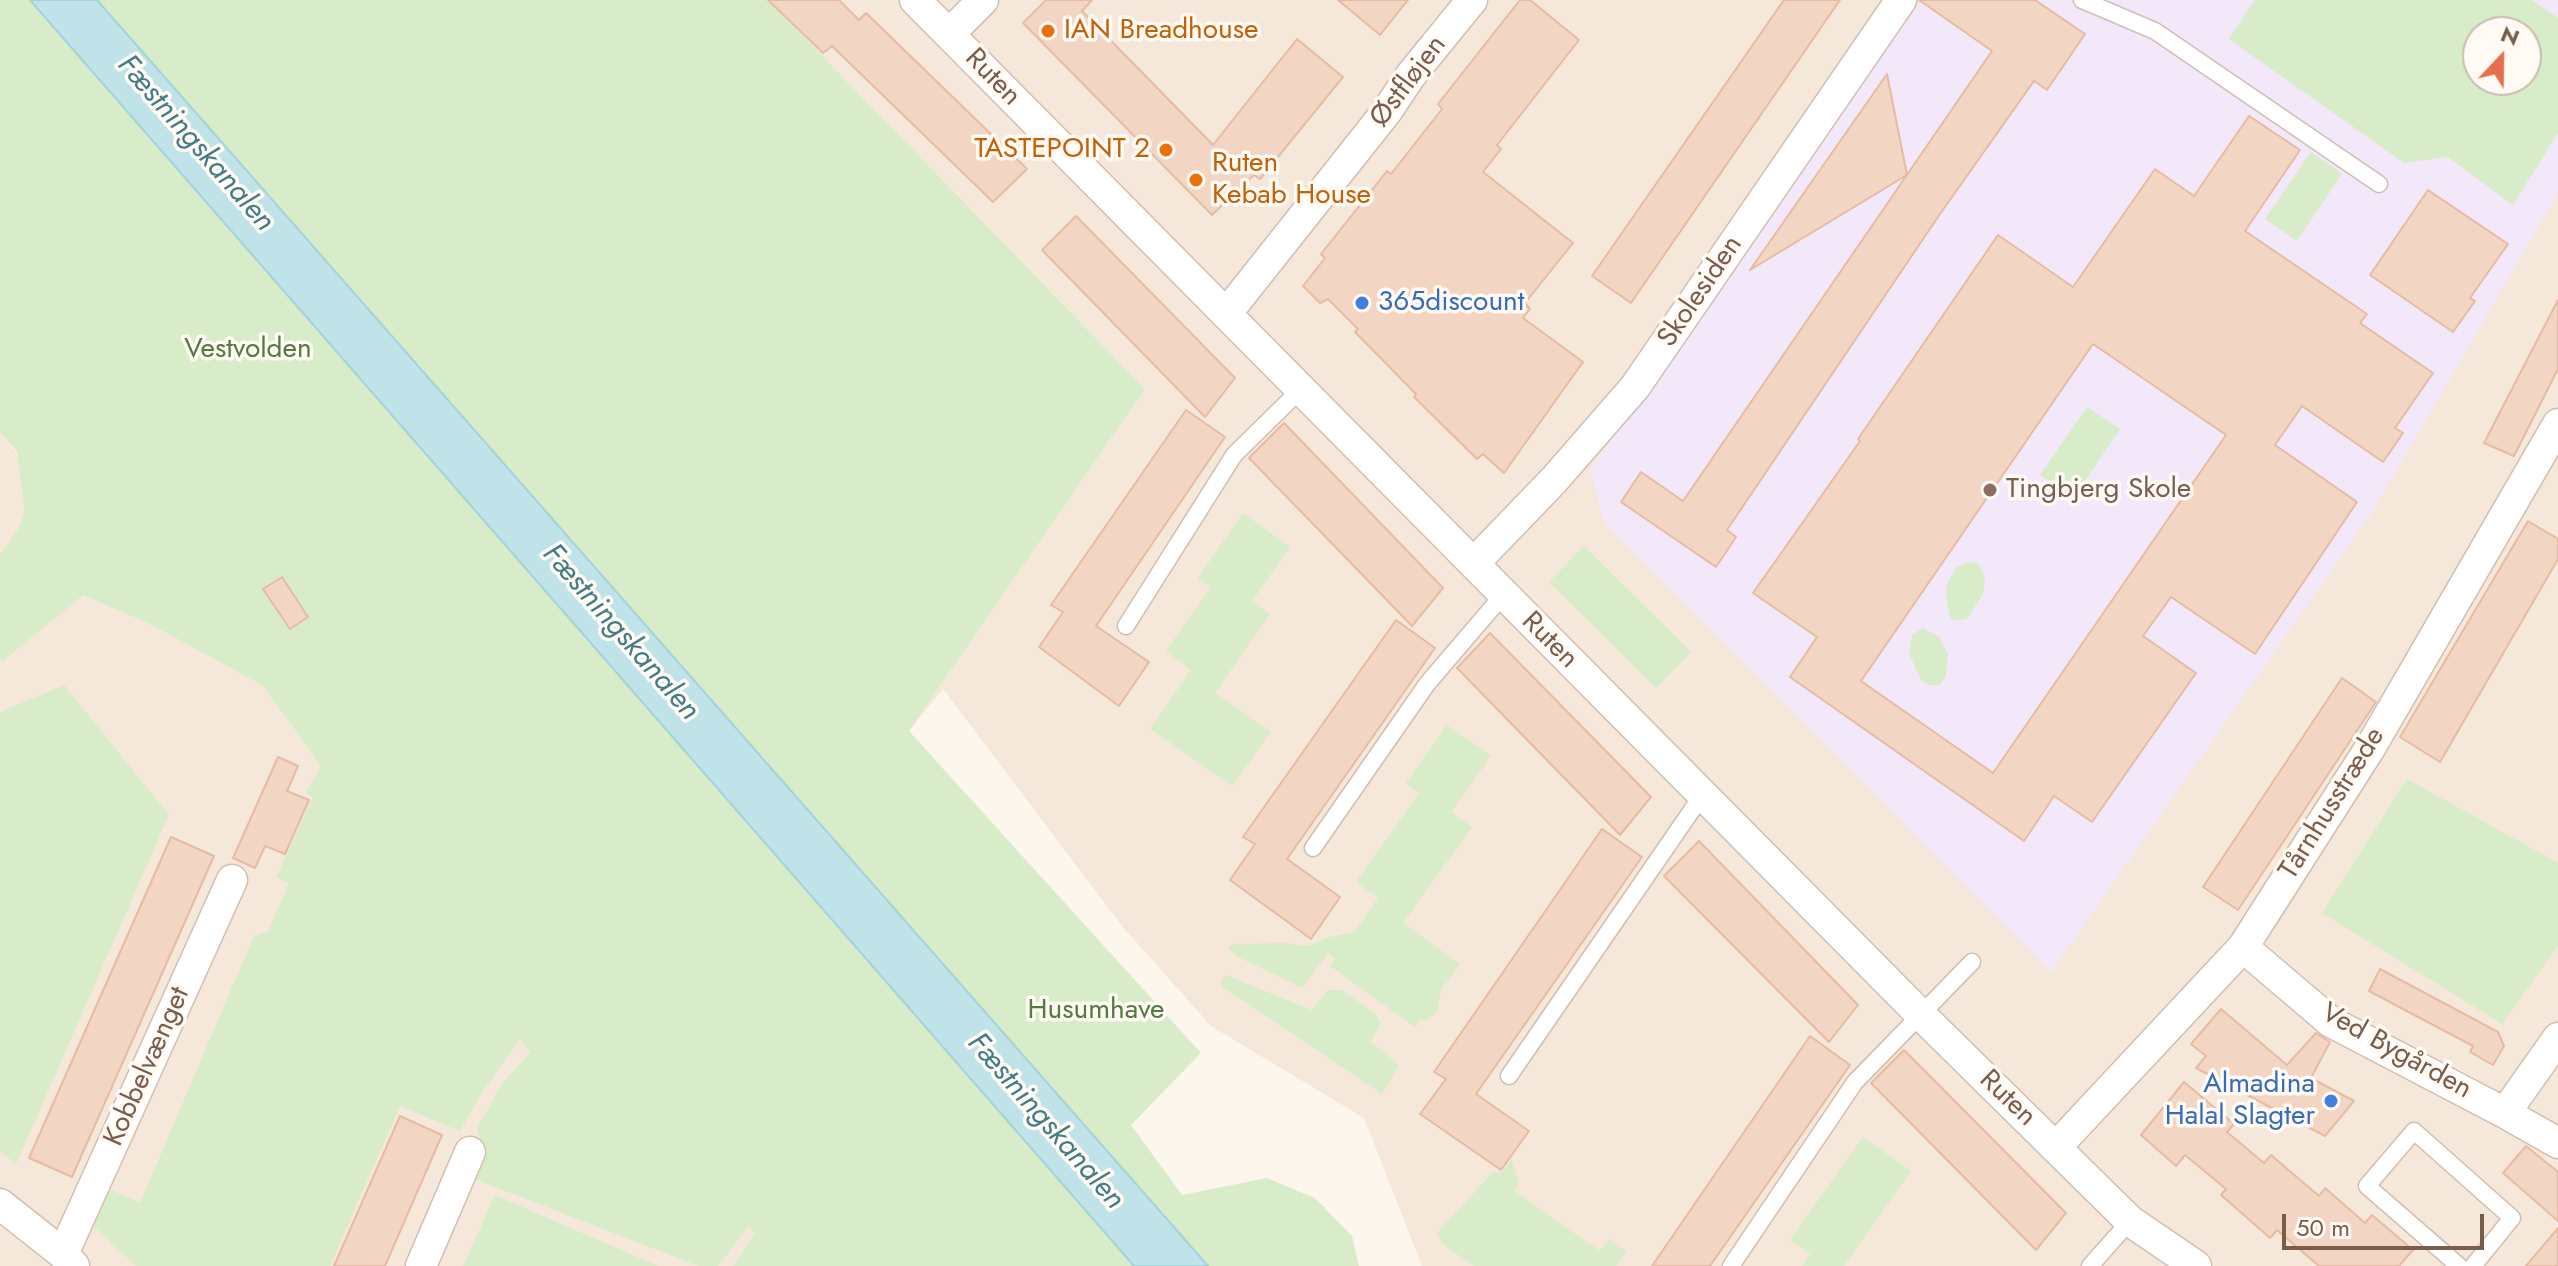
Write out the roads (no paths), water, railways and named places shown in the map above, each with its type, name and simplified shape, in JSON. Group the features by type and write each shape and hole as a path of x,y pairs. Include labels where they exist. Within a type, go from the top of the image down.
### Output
{"street":[{"name":"Ruten","path":"915,0 1920,1014 2130,1221 2196,1266"},
{"path":"949,34 983,0"},
{"name":"Østfløjen","path":"1226,314 1472,0"},
{"name":"Skolesiden","path":"1474,563 1554,480 1635,387 1901,0"},
{"name":"Tårnhusstræde","path":"2057,1146 2243,947 2370,748 2558,424"},
{"name":"Kobbelvænget","path":"0,1204 68,1260 232,880"},
{"name":"Ved Bygården","path":"2243,947 2331,1022 2558,1143"},
{"path":"2505,1113 2558,1038"},
{"path":"421,1266 470,1152"}],"lane":[{"path":"2082,0 2155,31 2379,184"},
{"path":"1126,626 1234,455 1301,389"},
{"path":"1313,848 1427,684 1503,595"},
{"path":"1509,1076 1703,794"},
{"path":"1731,1266 1855,1082 1972,962"},
{"path":"2459,1266 2367,1186 2414,1131 2512,1218 2473,1266"},
{"path":"2090,1266 2130,1221"}],"water":[{"name":"Fæstningskanalen","path":"30,0 97,0 1208,1266 1134,1266"}],"place":[{"name":"IAN Breadhouse","path":"1048,31"},
{"name":"TASTEPOINT 2","path":"1166,150"},
{"name":"Ruten Kebab House","path":"1196,180"},
{"name":"365discount","path":"1362,303"},
{"name":"Tingbjerg Skole","path":"1990,490"},
{"name":"Almadina Halal Slagter","path":"2331,1101"}],"park label":[{"name":"Vestvolden","path":"248,350"},
{"name":"Husumhave","path":"1096,1011"}]}
